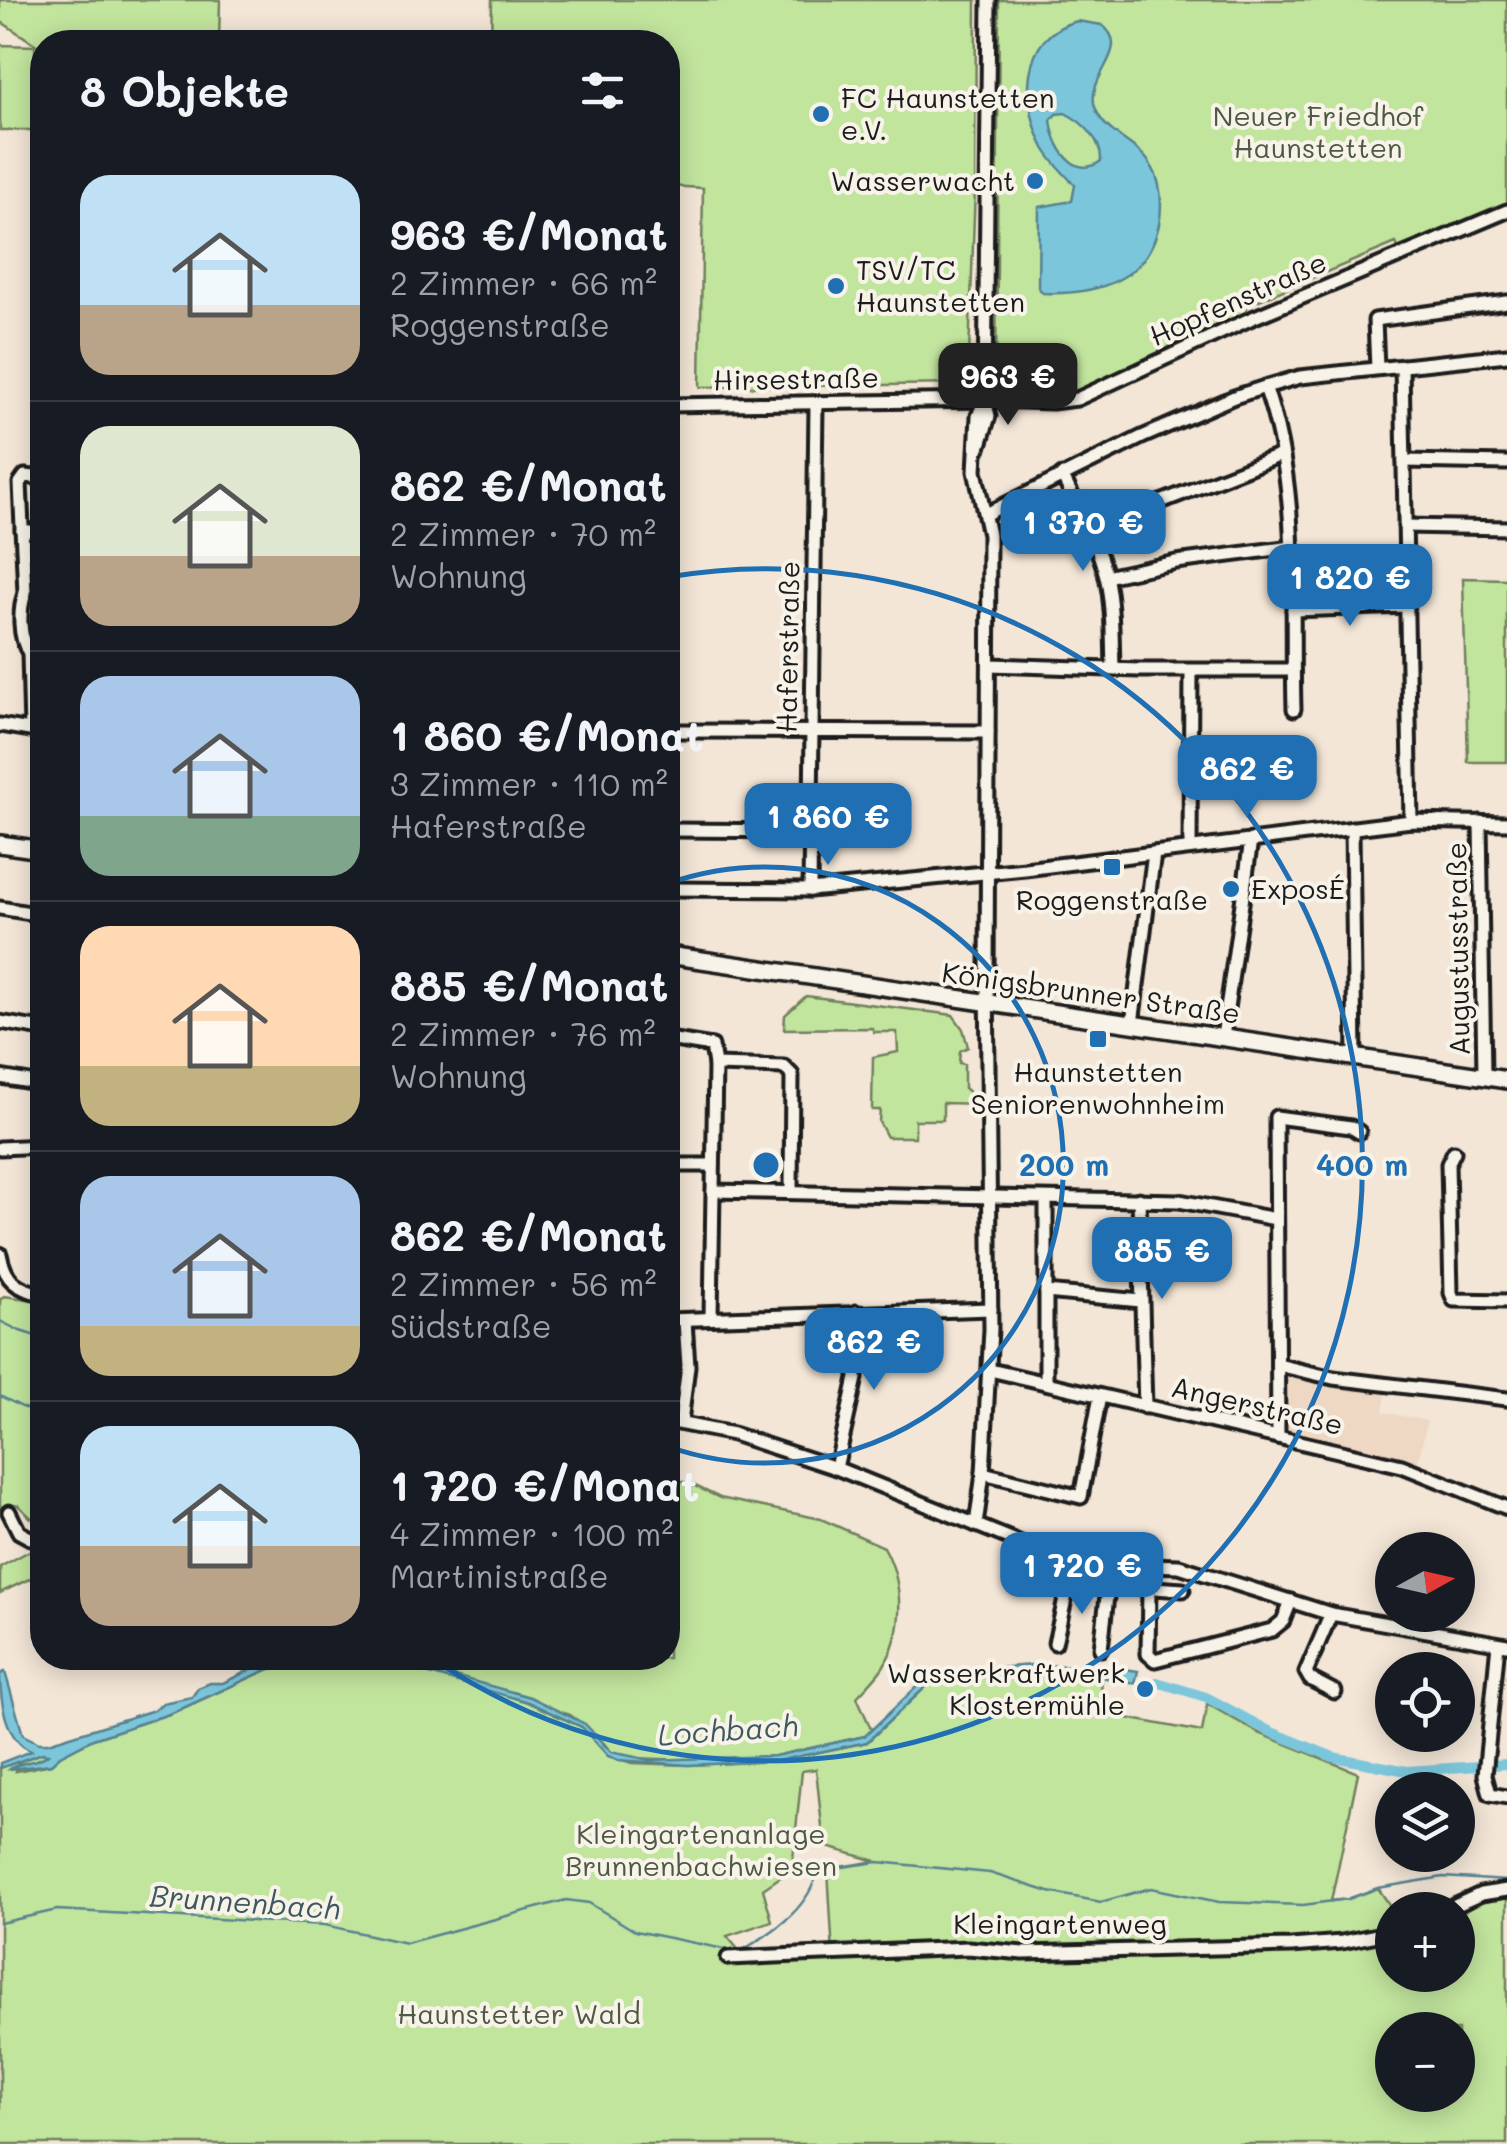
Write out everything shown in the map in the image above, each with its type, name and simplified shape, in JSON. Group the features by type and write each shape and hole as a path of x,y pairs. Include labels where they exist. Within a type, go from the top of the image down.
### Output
{"main road":[{"path":"0,844 30,848"},
{"name":"Königsbrunner Straße","path":"680,958 1507,1080"}],"street":[{"path":"976,1525 983,1472 991,1309 989,665 986,514 977,487 978,416 984,400 989,0"},
{"name":"Hopfenstraße","path":"984,400 1077,399 1250,319 1507,211"},
{"path":"1377,368 1375,320 1507,302"},
{"path":"986,514 1062,475 1234,397 1265,387 1300,378 1507,355"},
{"path":"1402,366 1411,821"},
{"path":"1265,387 1281,454 1292,547 1294,709"},
{"name":"Hirsestraße","path":"680,406 984,400"},
{"name":"Haferstraße","path":"810,890 816,405"},
{"path":"1089,530 1281,454"},
{"path":"1404,460 1507,463"},
{"path":"1062,475 1089,530 1106,577 1112,670"},
{"path":"30,477 25,476 20,483 26,593 21,606 22,630 30,671"},
{"path":"1405,526 1507,528"},
{"path":"22,530 30,531"},
{"path":"1106,577 1173,563 1292,547"},
{"path":"1293,610 1406,606"},
{"path":"989,665 1293,670"},
{"path":"1190,848 1191,671"},
{"path":"0,725 30,730"},
{"path":"680,731 988,732"},
{"path":"680,889 810,890 988,873 1411,821 1507,823"},
{"name":"Augustusstraße","path":"1480,822 1484,1076"},
{"path":"1352,828 1355,1057"},
{"path":"680,830 810,831"},
{"path":"1222,1037 1251,840"},
{"path":"1132,1024 1154,853"},
{"path":"0,908 30,913"},
{"path":"0,1022 30,1027"},
{"path":"680,1041 712,1046 715,1065 711,1318"},
{"path":"715,1065 784,1068 792,1075 791,1191"},
{"path":"0,1078 30,1082"},
{"path":"1278,1436 1276,1117 1352,1127 1359,1132"},
{"path":"0,1148 30,1147"},
{"path":"1454,1152 1448,1164 1451,1293 1454,1300 1507,1301"},
{"path":"680,1165 713,1164"},
{"path":"713,1191 1139,1199 1178,1201 1276,1218"},
{"path":"1046,1199 1046,1383"},
{"path":"1139,1199 1145,1406"},
{"path":"0,1254 4,1284 30,1290"},
{"path":"1046,1292 1141,1300"},
{"path":"680,1321 991,1309"},
{"path":"836,1468 856,1378 856,1312"},
{"path":"680,1397 688,1366 685,1321"},
{"path":"1278,1366 1332,1378 1507,1399"},
{"name":"Angerstraße","path":"990,1370 1402,1466 1507,1508"},
{"path":"983,1472 1081,1496 1100,1396"},
{"path":"680,1422 734,1434 836,1468 1048,1554 1088,1563 1179,1566 1331,1614 1503,1644 1485,1775 1490,1794 1507,1797"},
{"path":"9,1512 19,1532 30,1538"},
{"path":"1048,1554 1048,1564 1069,1582 1183,1590"},
{"path":"1055,1642 1069,1582"},
{"path":"1102,1649 1108,1587"},
{"path":"1148,1588 1148,1654 1154,1660 1272,1630 1283,1621 1291,1601"},
{"path":"1331,1614 1306,1672 1335,1692"},
{"path":"1475,1897 1507,1890"},
{"name":"Kleingartenweg","path":"728,1958 968,1948 1022,1952 1291,1946 1375,1935"}],"shaded area":[{"path":"1294,1374 1387,1390 1383,1412 1427,1421 1418,1462 1290,1433 1284,1424 1283,1381"}],"green space":[{"path":"0,0 220,0 219,30 30,30 30,41 0,21"},
{"path":"492,0 976,0 968,384 700,387 703,188 680,187 680,30 491,30"},
{"name":"Neuer Friedhof Haunstetten","path":"999,0 1507,0 1507,211 1401,255 1396,243 1245,306 1248,315 1180,342 1073,393 1006,395 996,383"},
{"path":"0,45 30,46 30,130 0,130"},
{"path":"1463,578 1507,579 1507,762 1468,762"},
{"path":"806,996 953,1015 963,1029 968,1047 960,1051 964,1088 972,1095 982,1096 982,1104 943,1103 943,1120 915,1120 915,1137 887,1137 879,1122 880,1110 872,1110 873,1057 898,1052 897,1032 874,1032 872,1028 784,1029 785,1015"},
{"path":"4,1296 30,1299 30,1517 18,1505 0,1508 0,1300"},
{"path":"680,1482 720,1498 821,1519 884,1547 898,1591 898,1623 883,1667 857,1697 872,1731 865,1736 775,1756 631,1758 611,1752 597,1735 570,1715 428,1670 680,1670"},
{"path":"30,1551 30,1579 0,1593 0,1567"},
{"path":"267,1670 417,1670 521,1699 582,1727 608,1756 632,1763 776,1761 867,1742 932,1681 946,1678 1031,1674 1102,1677 1100,1713 1202,1732 1207,1704 1259,1733 1358,1773 1331,1901 1378,1888 1381,1892 1375,1892 1375,1992 1475,1992 1475,1901 1507,1891 1507,2144 0,2144 0,1768 42,1753 49,1754 42,1760 18,1764 16,1771 51,1764 93,1739 172,1713","holes":["816,1769 824,1846 876,1861 828,1869 833,1955 828,1959 752,1966 727,1936 772,1921 763,1889 792,1869 802,1771"]}],"water":[{"path":"1077,21 1102,25 1110,34 1113,44 1096,84 1095,107 1106,125 1152,167 1159,186 1161,212 1154,240 1133,270 1102,287 1043,293 1038,287 1039,207 1072,201 1075,185 1044,148 1031,112 1030,73 1035,56 1058,29","holes":["1065,113 1095,139 1101,161 1082,167 1067,157 1056,140 1051,120 1056,114"]},
{"path":"1031,1665 1138,1671 1135,1683 1089,1675 932,1681 867,1742 776,1761 688,1765 618,1760 608,1756 582,1727 528,1702 416,1670 433,1670 530,1697 585,1724 611,1752 650,1760 775,1756 865,1736 930,1674"},
{"path":"250,1670 267,1670 172,1713 93,1739 51,1764 10,1769 48,1754 42,1753 0,1768 0,1763 31,1751 15,1738 6,1718 0,1674 5,1672 23,1735 39,1743 154,1710 163,1703 192,1697 198,1688 210,1683 223,1683"}],"waterway":[{"path":"0,1321 30,1334"},
{"path":"0,1396 30,1411"},
{"name":"Lochbach","path":"1157,1682 1206,1697 1269,1731 1333,1757 1407,1771 1507,1764"},
{"name":"Brunnenbach","path":"0,1923 57,1910 325,1925 406,1943 566,1900 589,1903 635,1931 739,1952 795,1911 816,1876 828,1869 878,1862 990,1873 1049,1892 1101,1902 1151,1888 1219,1902 1303,1905 1443,1877 1507,1881"}],"place":[{"name":"FC Haunstetten e.V.","path":"821,114"},
{"name":"Wasserwacht","path":"1035,181"},
{"name":"TSV/TC Haunstetten","path":"836,286"},
{"name":"Roggenstraße","path":"1112,867"},
{"name":"ExposÉ","path":"1231,889"},
{"name":"Haunstetten Seniorenwohnheim","path":"1098,1039"},
{"name":"Wasserkraftwerk Klostermühle","path":"1145,1689"}],"park label":[{"name":"Kleingartenanlage Brunnenbachwiesen","path":"701,1850"},
{"name":"Haunstetter Wald","path":"519,2014"}]}
